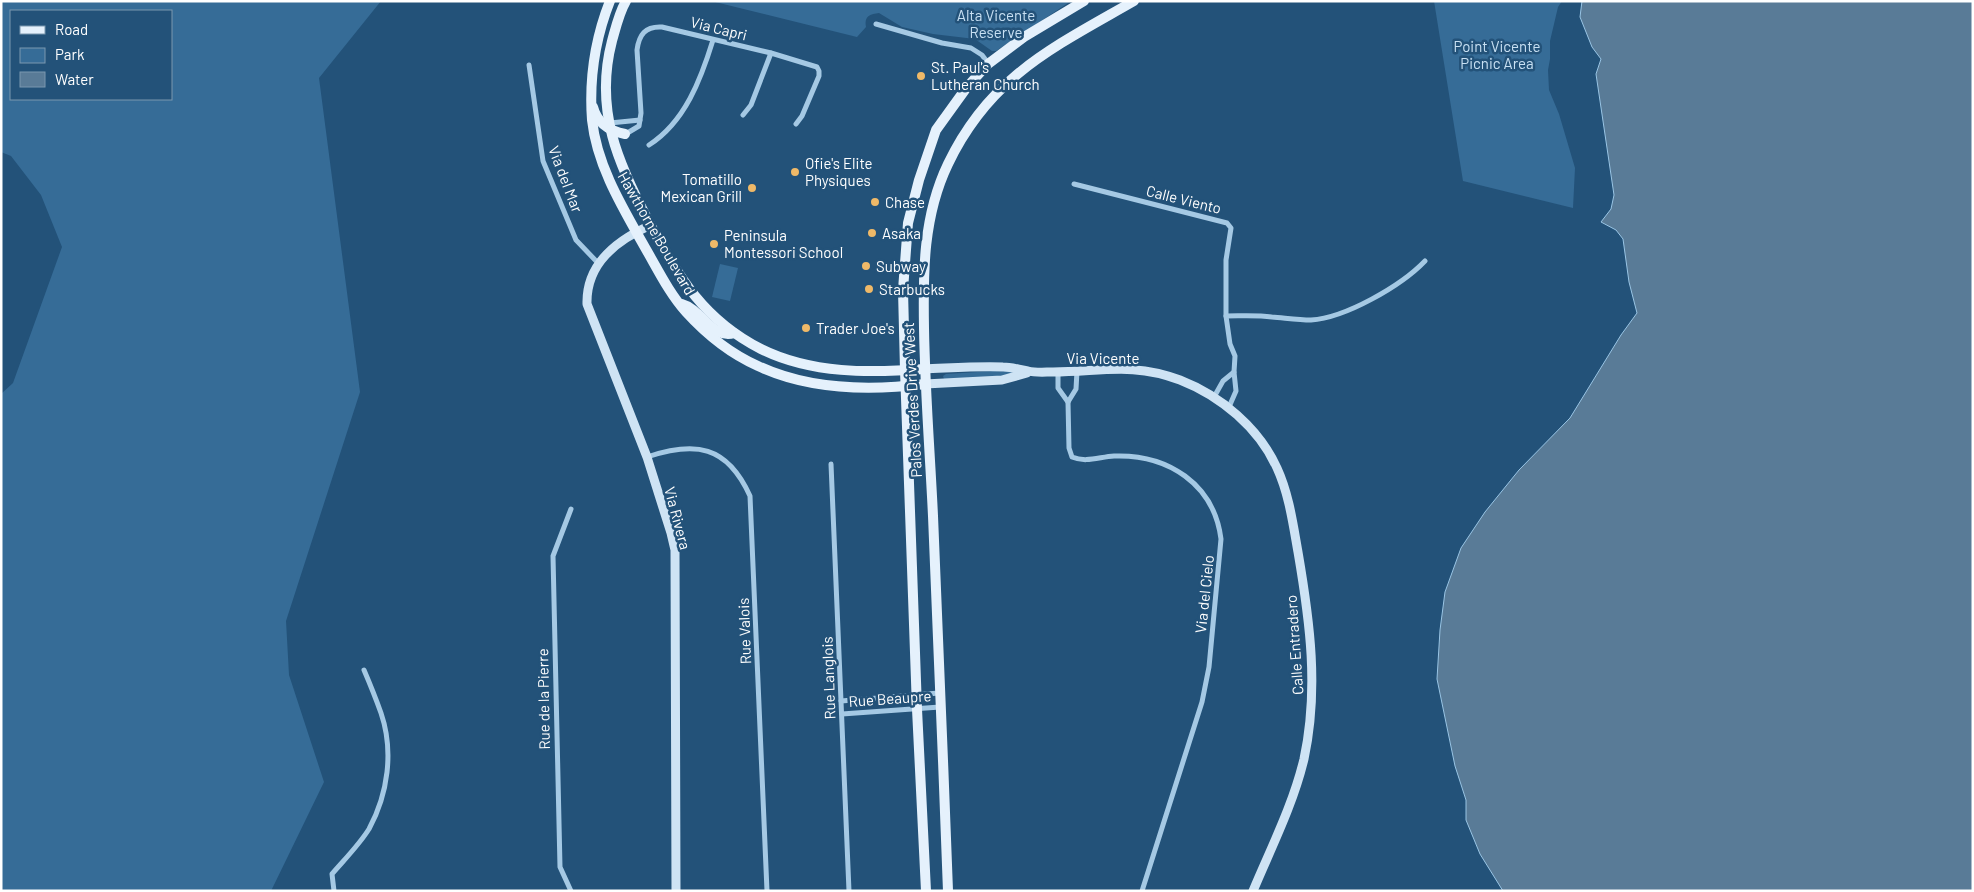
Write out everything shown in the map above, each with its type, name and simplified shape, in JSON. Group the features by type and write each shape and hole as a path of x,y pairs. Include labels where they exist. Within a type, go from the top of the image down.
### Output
{"main road":[{"name":"Hawthorne Boulevard","path":"610,1 596,45 591,96 592,121 597,149 606,174 636,232 679,303 708,334 730,351 758,366 784,376 837,387 925,384"},
{"name":"Hawthorne Boulevard","path":"626,1 608,57 606,101 612,131 628,181 674,268 696,298 718,321 734,333 762,349 801,364 847,370 924,369"},
{"name":"Palos Verdes Drive West","path":"926,891 916,709 905,370 903,290 908,223 919,180 936,130 967,87 988,64 1024,37 1084,1"},
{"name":"Palos Verdes Drive West","path":"948,891 933,515 924,369 923,276 927,235 939,186 958,145 986,104 1024,67 1044,52 1134,1"},
{"path":"591,96 595,113 612,131 625,134"},
{"path":"679,303 690,307 720,333 727,335 734,333"}],"street":[{"path":"876,24 942,43 972,48 982,55 988,64"},
{"name":"Via Capri","path":"640,120 637,50 642,34 646,29 654,26 817,67 819,71 802,116 796,124"},
{"path":"649,145 659,138 690,99 702,74 713,40"},
{"path":"743,116 751,105 771,54"},
{"name":"Via del Mar","path":"529,65 543,161 576,240 598,263"},
{"path":"612,131 640,120"},
{"path":"625,134 635,130 639,126 640,120"},
{"name":"Calle Viento","path":"1074,184 1227,223 1231,228 1226,260 1226,316 1230,344 1235,356 1236,391 1229,407"},
{"name":"Via Rivera","path":"651,225 612,247 598,263 591,275 586,292 586,304 647,457 675,550 676,891"},
{"path":"1226,316 1312,320 1325,318 1354,308 1373,298 1416,271 1425,261"},
{"name":"Via Vicente","path":"924,369 1006,367 1030,372 1129,369 1153,372 1180,380 1214,397 1229,407"},
{"name":"Via del Cielo","path":"1077,371 1076,389 1068,402 1069,448 1072,457 1081,461 1114,456 1148,459 1175,469 1199,487 1214,509 1219,522 1221,552 1207,676 1202,702 1142,891"},
{"name":"Via Vicente","path":"925,384 1002,380 1030,372"},
{"name":"Via del Cielo","path":"1058,372 1058,388 1068,402"},
{"path":"1214,397 1223,381 1234,372"},
{"name":"Calle Entradero","path":"1229,407 1264,445 1277,467 1284,486 1302,576 1312,660 1312,714 1304,759 1290,803 1253,891"},
{"name":"Rue Valois","path":"647,457 667,450 683,448 710,452 731,466 741,477 750,496 767,891"},
{"name":"Rue Langlois","path":"831,464 849,891"},
{"name":"Rue de la Pierre","path":"571,509 552,556 560,867 571,891"},
{"path":"334,891 332,874 368,830 380,805 387,780 389,754 382,715 364,670"},
{"name":"Rue Beaupre","path":"841,702 939,693"},
{"name":"Rue Beaupre","path":"842,714 940,708"}],"green space":[{"path":"1,1 381,1 319,78 360,392 286,621 289,675 324,782 271,891 1,891 1,394 13,383 62,247 41,195 11,156 1,152"},
{"name":"Alta Vicente Reserve","path":"711,1 1071,1 996,51 992,51 975,39 933,34 902,27 879,13 868,17 866,27 857,37"},
{"name":"Point Vicente Picnic Area","path":"1434,1 1562,1 1558,7 1550,41 1549,90 1559,114 1575,168 1573,208 1463,181"},
{"path":"720,264 738,268 730,301 712,297"},
{"path":"993,371 1015,372 998,378 944,379 943,376 946,374"}],"water":[{"path":"1582,1 1973,1 1973,891 1503,891 1480,854 1466,820 1466,800 1455,766 1437,679 1445,592 1461,548 1485,512 1519,470 1570,418 1621,335 1637,313 1629,282 1623,239 1616,230 1601,222 1611,209 1614,195 1596,74 1601,59 1592,47 1580,17"}],"place":[{"name":"St. Paul's Lutheran Church","path":"921,76"},
{"name":"Ofie's Elite Physiques","path":"795,172"},
{"name":"Tomatillo Mexican Grill","path":"752,188"},
{"name":"Chase","path":"875,202"},
{"name":"Asaka","path":"872,233"},
{"name":"Peninsula Montessori School","path":"714,244"},
{"name":"Subway","path":"866,266"},
{"name":"Starbucks","path":"869,289"},
{"name":"Trader Joe's","path":"806,328"}]}
